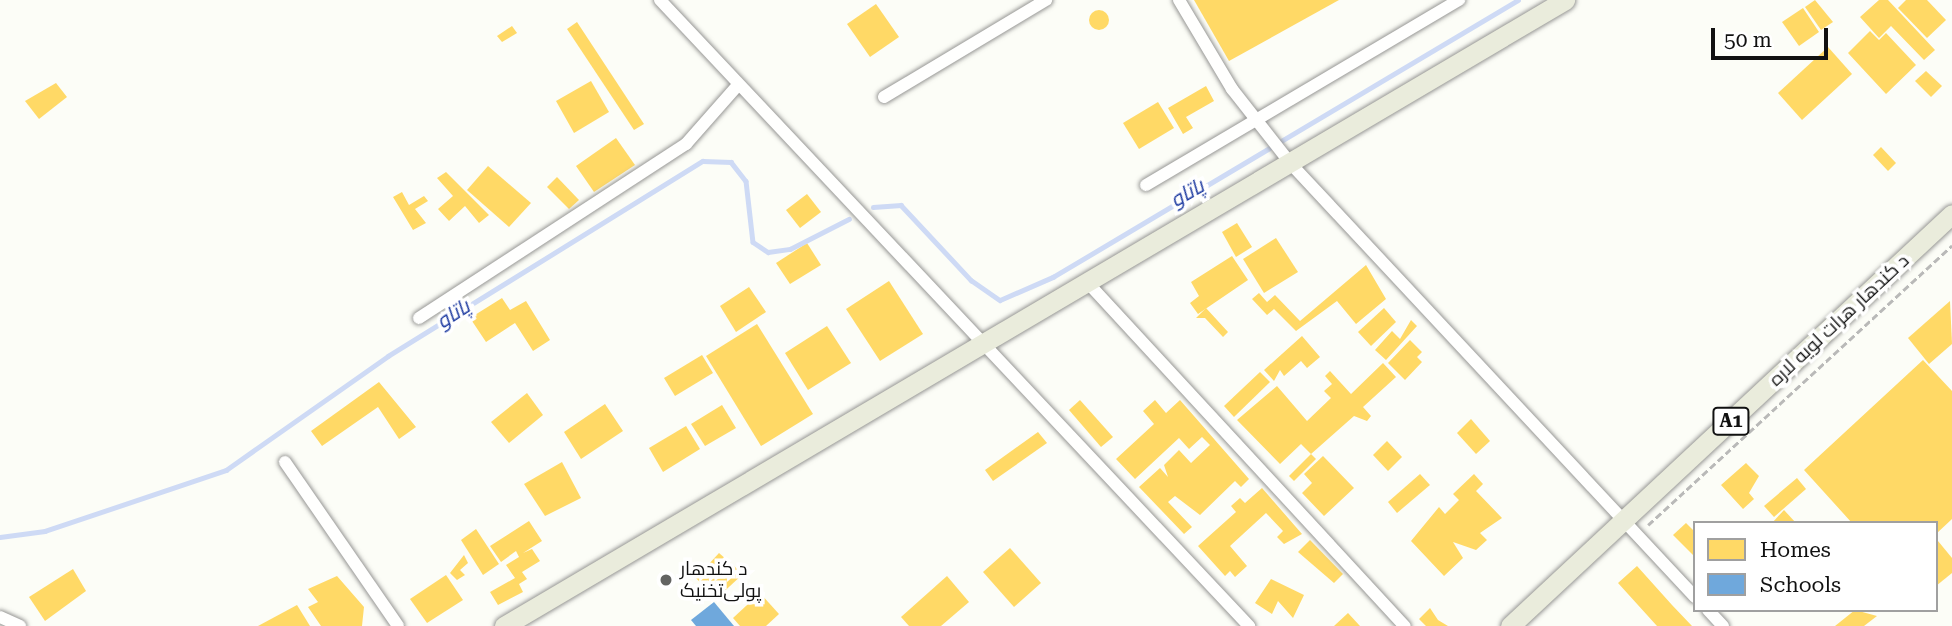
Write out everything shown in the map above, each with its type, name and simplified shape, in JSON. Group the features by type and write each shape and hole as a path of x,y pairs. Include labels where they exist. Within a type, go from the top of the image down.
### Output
{"main road":[{"path":"504,626 1565,0"},
{"name":"د کندهار هرات لویه لاره","path":"1510,626 1629,529 1952,214"}],"street":[{"path":"660,0 1249,626"},
{"path":"884,97 1046,0"},
{"path":"1179,0 1255,120 1280,145 1291,164 1693,595"},
{"path":"1146,186 1459,0"},
{"path":"419,318 686,144 738,85"},
{"path":"1088,283 1405,626"},
{"path":"285,462 398,626"},
{"path":"1709,612 1723,626"},
{"path":"0,617 20,626"}],"path":[{"path":"1629,529 1952,245"}],"building: Homes":[{"path":"1194,0 1339,0 1229,61"},
{"path":"1815,0 1833,22 1821,30 1805,7"},
{"path":"1879,0 1888,0 1935,50 1924,60 1891,26 1879,38 1860,17"},
{"path":"1906,0 1927,0 1946,20 1927,38 1898,8"},
{"path":"876,4 899,37 870,57 847,24"},
{"path":"1803,8 1819,32 1799,46 1782,22"},
{"path":"1099,10 1106,13 1109,20 1106,27 1099,30 1092,27 1089,20 1092,13"},
{"path":"577,22 644,124 634,130 567,29"},
{"path":"512,26 517,33 502,42 497,36"},
{"path":"1870,31 1879,40 1886,33 1916,65 1886,94 1848,53"},
{"path":"1828,47 1852,74 1802,120 1778,93"},
{"path":"1926,71 1942,86 1931,97 1915,81"},
{"path":"591,81 609,112 574,133 556,101"},
{"path":"56,83 67,97 39,119 25,101"},
{"path":"1206,86 1214,101 1186,117 1193,128 1183,134 1168,108"},
{"path":"1158,102 1174,128 1139,149 1123,123"},
{"path":"616,138 635,165 594,192 576,166"},
{"path":"1881,147 1896,163 1888,171 1873,155"},
{"path":"488,166 531,203 509,227 467,190"},
{"path":"446,172 489,215 479,223 465,206 449,221 438,209 453,196 437,178"},
{"path":"557,177 579,200 569,209 547,187"},
{"path":"402,192 409,205 424,196 428,201 415,209 426,223 413,230 393,197"},
{"path":"807,194 821,212 800,228 786,210"},
{"path":"1237,223 1252,247 1236,257 1222,232"},
{"path":"1276,238 1298,272 1264,293 1243,259"},
{"path":"807,243 821,265 790,284 776,263"},
{"path":"1232,256 1248,280 1198,314 1190,303 1199,296 1191,282"},
{"path":"1366,265 1386,299 1356,324 1337,301 1296,331 1274,309 1267,315 1252,299 1259,293 1267,302 1275,295 1300,321"},
{"path":"889,281 923,334 880,361 846,309"},
{"path":"749,287 766,312 736,332 720,306"},
{"path":"502,298 510,310 526,301 550,340 533,351 515,323 486,342 470,318"},
{"path":"1950,301 1952,344 1929,364 1908,338"},
{"path":"1206,308 1228,332 1223,337 1205,318 1196,318"},
{"path":"1384,308 1396,322 1371,346 1358,332"},
{"path":"1411,320 1417,326 1386,360 1375,350 1392,331 1400,339"},
{"path":"757,324 813,414 761,446 706,356"},
{"path":"827,326 851,363 808,390 785,353"},
{"path":"1302,336 1320,357 1307,368 1301,361 1284,376 1280,370 1274,381 1264,370"},
{"path":"1410,340 1422,352 1417,357 1422,362 1405,380 1388,363"},
{"path":"702,355 713,373 675,396 664,378"},
{"path":"1923,360 1952,391 1952,519 1938,532 1938,521 1850,521 1804,470"},
{"path":"1383,363 1396,377 1363,407 1371,416 1367,421 1354,416 1311,454 1301,444 1280,464 1237,420 1277,386 1307,421 1331,398 1324,391 1332,384 1325,376 1330,371 1351,394"},
{"path":"1260,372 1270,382 1234,417 1224,406"},
{"path":"379,382 416,427 399,439 378,407 322,446 311,431"},
{"path":"527,393 543,415 509,443 491,422"},
{"path":"1080,400 1113,437 1101,447 1069,410"},
{"path":"1155,400 1166,413 1180,400 1249,479 1241,487 1235,481 1200,515 1175,496 1168,502 1192,527 1184,534 1139,487 1160,468 1168,477 1164,465 1179,450 1191,463 1210,445 1202,437 1189,449 1179,438 1135,479 1116,459 1154,424 1143,411"},
{"path":"605,404 623,431 581,459 564,432"},
{"path":"722,405 736,428 705,446 691,424"},
{"path":"1471,419 1490,441 1476,454 1457,433"},
{"path":"686,426 700,449 663,472 649,448"},
{"path":"1038,432 1047,443 993,481 985,470"},
{"path":"1387,441 1402,457 1388,471 1373,455"},
{"path":"1311,454 1316,459 1294,481 1289,476"},
{"path":"1323,456 1354,488 1324,516 1302,493 1312,483 1304,474"},
{"path":"562,462 581,498 545,516 524,484"},
{"path":"1746,463 1759,476 1749,493 1754,499 1743,509 1721,485"},
{"path":"1420,474 1430,485 1397,513 1388,502"},
{"path":"1474,474 1483,484 1476,491 1502,518 1480,533 1487,540 1476,550 1453,542 1463,558 1444,576 1411,541 1439,507 1445,514 1459,500 1453,494"},
{"path":"1797,478 1806,489 1774,517 1764,506"},
{"path":"1262,488 1302,534 1284,544 1277,537 1283,531 1266,513 1230,546 1247,566 1235,577 1230,571 1225,576 1198,546 1236,512 1231,506 1240,498 1245,503"},
{"path":"1784,510 1794,521 1774,521"},
{"path":"529,521 542,541 523,553 532,549 540,561 522,572 527,579 519,584 523,592 498,605 490,592 515,578 506,565 519,557 516,551 501,562 490,546"},
{"path":"1686,523 1693,530 1693,555 1673,535"},
{"path":"476,529 499,564 483,575 461,540"},
{"path":"1310,540 1343,574 1334,583 1298,552"},
{"path":"1938,541 1952,558 1952,573 1938,584"},
{"path":"1010,548 1041,583 1014,607 983,572"},
{"path":"719,553 743,574 716,599 696,578"},
{"path":"464,555 468,563 460,570 465,575 457,580 450,573"},
{"path":"1637,566 1692,626 1657,626 1618,583"},
{"path":"73,569 86,591 45,621 29,597"},
{"path":"446,575 463,600 427,623 410,599"},
{"path":"337,576 364,607 362,626 321,626 308,607 318,602 308,589"},
{"path":"947,576 969,602 941,626 909,626 901,617"},
{"path":"1271,579 1304,595 1293,618 1278,601 1272,614 1255,603"},
{"path":"760,593 779,614 766,626 740,626 733,618"},
{"path":"297,605 310,626 258,626"},
{"path":"1430,608 1438,620 1448,626 1426,626 1419,619"},
{"path":"1852,612 1877,616 1864,626 1835,626"},
{"path":"1348,613 1360,626 1334,626"}],"building: Schools":[{"path":"714,602 734,626 696,626 691,620"}],"waterway":[{"name":"پاتاو","path":"873,207 901,205 971,280 1000,300 1053,277 1518,0"},
{"name":"پاتاو","path":"0,537 45,531 226,470 388,356 703,161 731,162 746,181 753,242 768,252 790,249 849,219"}],"place":[{"name":"د کندهار پولی‌تخنیک","path":"666,580"}]}
